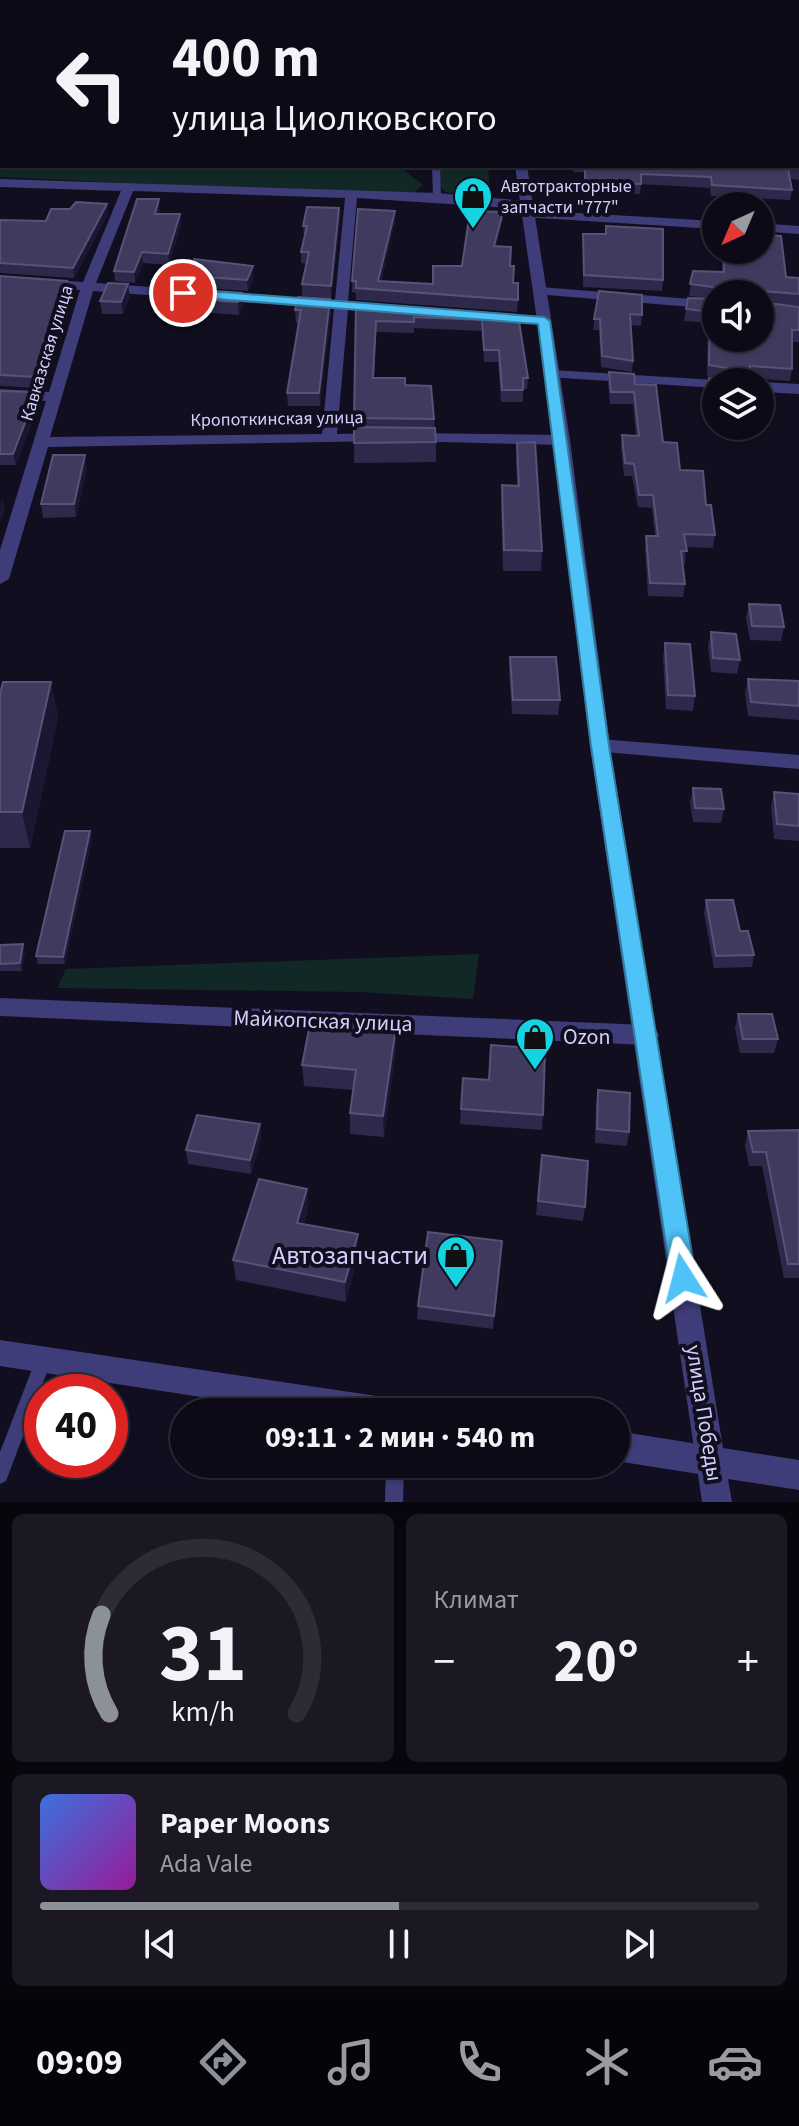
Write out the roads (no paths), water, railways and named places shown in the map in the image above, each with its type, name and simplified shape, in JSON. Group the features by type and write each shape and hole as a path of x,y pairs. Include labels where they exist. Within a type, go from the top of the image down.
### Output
{"street":[{"name":"улица Победы","path":"521,168 562,440 600,746 717,1502"},
{"path":"0,198 4,183 437,197 526,209 702,224"},
{"name":"Кавказская улица","path":"0,579 88,286 128,188"},
{"path":"329,438 351,195"},
{"path":"774,228 799,230"},
{"path":"0,280 389,309"},
{"path":"540,291 702,304"},
{"path":"482,316 544,321"},
{"path":"552,374 702,383"},
{"path":"774,388 799,389"},
{"path":"0,394 54,397"},
{"name":"Кропоткинская улица","path":"39,442 329,438 562,440"},
{"path":"600,746 799,762"},
{"name":"Майкопская улица","path":"0,1007 647,1035"},
{"path":"0,1353 299,1398"},
{"path":"630,1448 799,1475"}],"lane":[{"path":"436,168 437,197"},
{"path":"0,1475 44,1359"},
{"path":"394,1502 395,1478"}],"place":[{"name":"Автотракторные запчасти \"777\"","path":"473,230"},
{"name":"Ozon","path":"535,1071"},
{"name":"Автозапчасти","path":"456,1289"}]}
